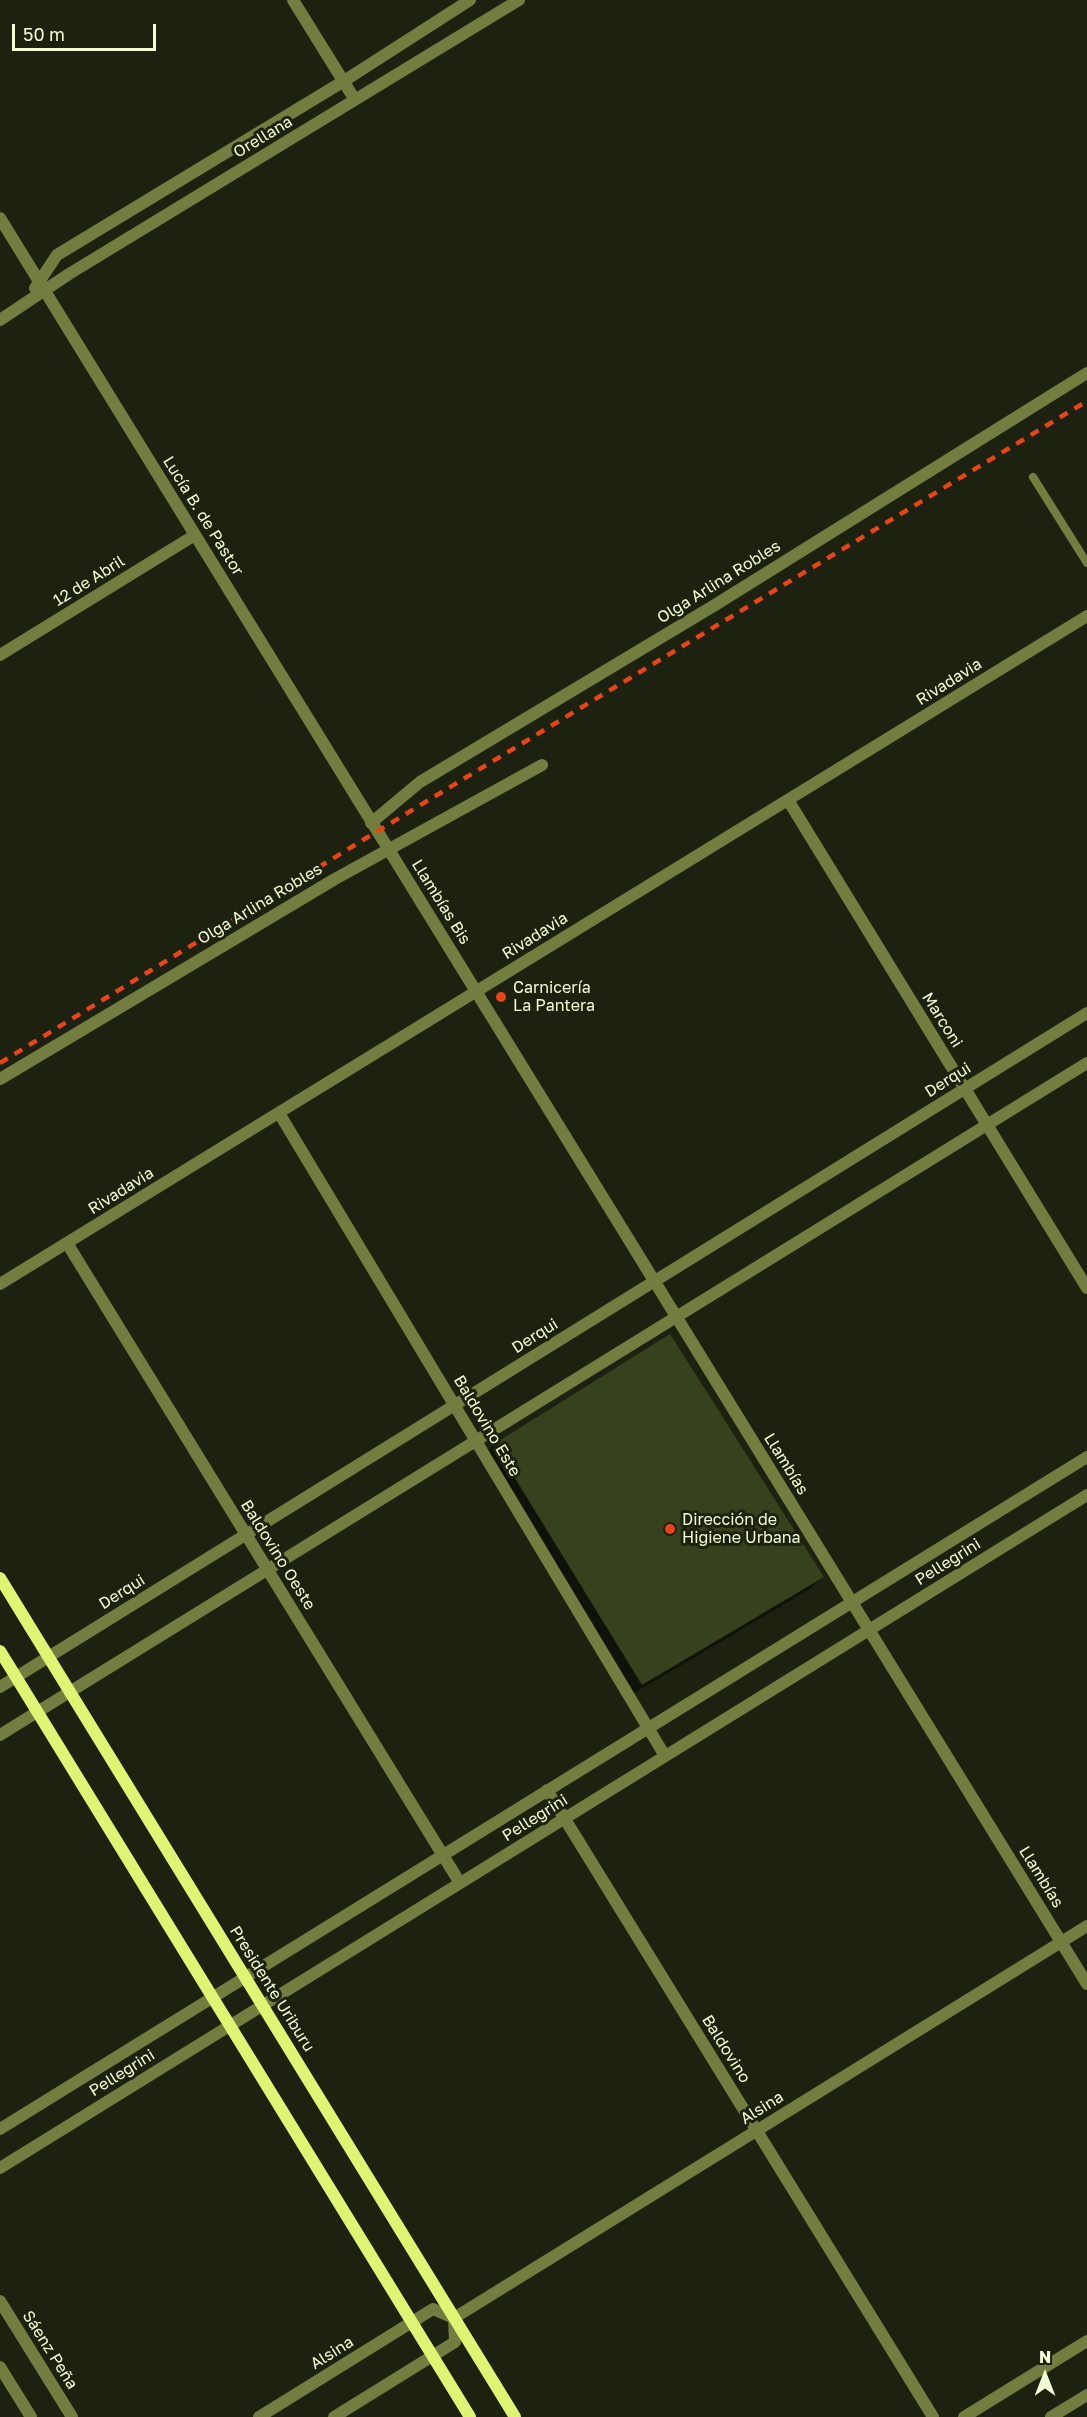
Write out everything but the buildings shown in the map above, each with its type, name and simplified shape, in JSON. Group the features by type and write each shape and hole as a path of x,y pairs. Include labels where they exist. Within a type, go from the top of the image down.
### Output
{"street":[{"path":"293,0 355,100"},
{"name":"Orellana","path":"42,286 57,255 344,81 470,0"},
{"name":"Orellana","path":"0,320 25,304 42,286 519,0"},
{"name":"Lucía B. de Pastor","path":"0,218 374,827"},
{"name":"Olga Arlina Robles","path":"374,827 420,782 715,605 1087,373"},
{"name":"12 de Abril","path":"0,655 195,535"},
{"name":"Rivadavia","path":"0,1284 1087,616"},
{"name":"Olga Arlina Robles","path":"0,1079 388,849 542,765"},
{"name":"Marconi","path":"788,800 1087,1288"},
{"name":"Llambías Bis","path":"374,827 476,991"},
{"name":"Llambías","path":"476,991 1087,1984"},
{"name":"Derqui","path":"0,1687 1087,1013"},
{"path":"0,1735 1087,1063"},
{"name":"Baldovino Este","path":"279,1113 666,1756"},
{"name":"Baldovino Oeste","path":"67,1244 460,1883"},
{"name":"Pellegrini","path":"0,2129 1087,1457"},
{"name":"Pellegrini","path":"0,2168 1087,1496"},
{"name":"Presidente Uriburu","path":"0,1578 515,2417"},
{"path":"0,1651 470,2417"},
{"name":"Baldovino","path":"547,1791 933,2417"},
{"name":"Alsina","path":"259,2417 433,2309 454,2318 1087,1926"},
{"name":"Sáenz Peña","path":"0,2301 72,2417"},
{"path":"334,2417 455,2342 454,2318"},
{"path":"964,2417 1087,2342"},
{"path":"0,2367 31,2417"},
{"path":"1051,2417 1087,2395"}],"lane":[{"path":"1033,477 1087,563"}],"railway":[{"path":"0,1063 1087,401"}],"place":[{"name":"Carnicería La Pantera","path":"501,997"},
{"name":"Dirección de Higiene Urbana","path":"670,1529"}]}
